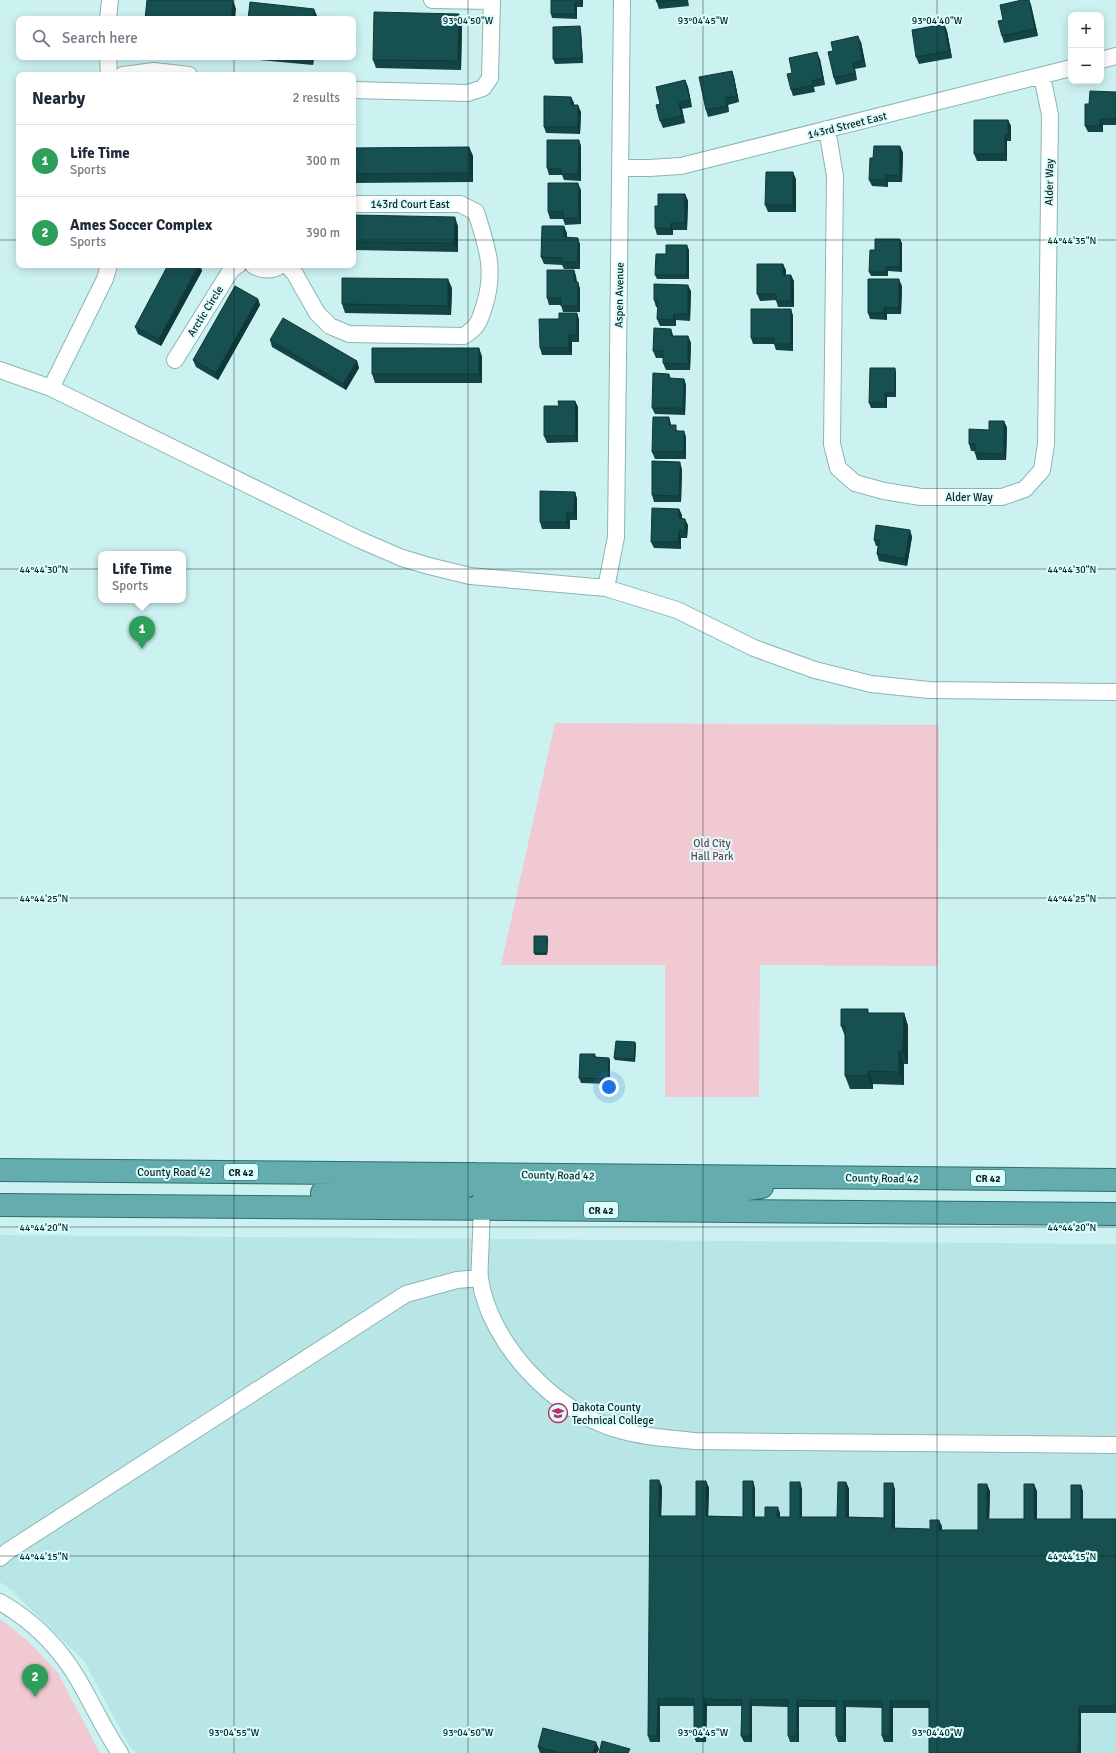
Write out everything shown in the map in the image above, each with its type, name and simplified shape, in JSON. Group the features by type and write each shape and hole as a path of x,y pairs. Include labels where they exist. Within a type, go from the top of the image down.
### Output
{"highway":[{"name":"County Road 42","path":"0,1170 1116,1180"},
{"path":"168,1206 213,1195 250,1193 450,1192 457,1191 471,1184 474,1174"},
{"path":"482,1209 482,1203 486,1196 499,1193 723,1193 808,1177"},
{"name":"CR 42","path":"0,1205 1116,1214"},
{"path":"1084,1214 1116,1209"}],"street":[{"path":"108,16 110,0"},
{"path":"356,90 468,93 483,88 490,78 492,1 432,0"},
{"name":"Aspen Avenue","path":"606,588 616,537 622,0"},
{"path":"1104,59 1116,56"},
{"path":"108,60 109,72"},
{"name":"143rd Street East","path":"621,168 681,166 1068,69"},
{"path":"146,72 162,72"},
{"name":"Alder Way","path":"827,129 835,176 832,444 838,468 855,483 884,492 921,497 1002,497 1025,489 1042,470 1046,444 1050,115 1042,76"},
{"name":"143rd Court East","path":"290,268 317,313 330,326 349,334 464,336 476,328 489,292 491,270 487,247 476,212 460,204 356,204"},
{"path":"51,388 105,279 108,268"},
{"name":"Arctic Circle","path":"174,360 231,270 234,268"},
{"path":"260,268 265,270 275,268"},
{"path":"0,370 51,388 351,536 402,558 429,566 470,576 606,588 677,610 754,648 815,670 871,684 929,690 1116,692"},
{"path":"482,1209 480,1278 488,1309 501,1336 512,1353 558,1399 583,1415 614,1429 640,1436 694,1441 1116,1445"},
{"path":"0,1558 8,1551 406,1294 450,1281 480,1278"},
{"path":"0,1602 31,1622 50,1641 79,1680 108,1735 120,1753"}],"shaded area":[{"name":"Dakota County Technical College","path":"0,1235 1116,1244 1116,1753 136,1753 129,1746 84,1661 11,1590 0,1582"}],"green space":[{"name":"Old City Hall Park","path":"555,723 939,725 938,966 760,965 759,1097 665,1097 665,965 501,965"},
{"path":"0,1619 28,1641 58,1673 100,1753 0,1753"}],"building":[{"path":"147,0 233,0 231,16 145,16"},
{"path":"551,0 581,0 581,2 575,2 575,14 551,14"},
{"path":"656,0 678,0 657,2"},
{"path":"1029,0 1035,29 1002,36 998,21 1003,20 1000,5"},
{"path":"250,2 314,9 313,16 248,16"},
{"path":"374,12 459,14 458,61 373,60"},
{"path":"944,24 949,51 916,57 912,30"},
{"path":"580,26 582,58 553,59 553,27"},
{"path":"858,36 863,60 853,63 855,73 834,78 828,52 833,51 831,42"},
{"path":"817,52 823,78 812,81 813,85 791,90 787,74 792,73 789,58"},
{"path":"732,71 737,96 725,98 727,106 706,110 699,77"},
{"path":"685,80 690,100 679,103 682,116 660,121 656,105 660,104 656,87"},
{"path":"1090,91 1116,92 1116,119 1100,119 1100,126 1085,126 1085,104 1089,104"},
{"path":"544,96 571,97 571,105 578,105 578,127 544,127"},
{"path":"974,120 1008,120 1008,135 1005,135 1005,154 974,154"},
{"path":"547,140 579,140 578,174 561,174 561,169 547,168"},
{"path":"874,146 900,146 900,176 886,175 886,180 869,180 870,158 873,158"},
{"path":"469,147 470,173 356,174 356,148"},
{"path":"766,172 793,172 793,205 765,205"},
{"path":"548,183 578,183 579,218 563,218 563,212 548,212"},
{"path":"658,194 685,194 685,223 671,223 671,229 655,228 655,206 658,206"},
{"path":"356,215 455,217 454,243 356,242"},
{"path":"542,226 564,226 564,237 578,238 578,262 562,262 562,258 541,257"},
{"path":"875,239 900,239 900,267 886,267 886,272 869,272 870,250 875,250"},
{"path":"666,245 687,245 687,275 655,275 656,254 666,254"},
{"path":"757,264 783,264 783,275 791,275 791,301 776,301 776,294 757,294"},
{"path":"166,268 197,268 159,339 135,327"},
{"path":"547,270 574,270 574,282 578,282 578,306 561,306 561,298 547,298"},
{"path":"342,278 448,279 448,306 342,304"},
{"path":"868,279 899,279 899,308 884,307 884,313 868,313"},
{"path":"654,284 688,285 688,314 674,314 673,320 657,319 658,300 654,300"},
{"path":"235,286 258,299 216,373 193,360"},
{"path":"751,309 791,309 791,344 774,344 774,338 751,338"},
{"path":"559,313 577,313 577,335 569,335 569,348 540,348 539,319 559,319"},
{"path":"283,318 357,361 343,384 270,340"},
{"path":"654,328 671,329 671,336 688,336 688,364 663,363 663,351 653,351"},
{"path":"372,348 479,348 479,374 372,374"},
{"path":"870,368 895,368 895,393 885,393 885,403 869,403"},
{"path":"653,373 669,374 669,378 684,379 683,408 652,408"},
{"path":"558,401 575,401 576,436 544,436 544,406 559,406"},
{"path":"653,417 669,417 669,425 676,425 676,431 684,431 684,452 652,452"},
{"path":"989,421 1004,421 1004,454 975,453 975,444 969,444 969,429 989,430"},
{"path":"652,461 680,462 679,496 652,495"},
{"path":"540,491 575,492 574,513 567,513 567,522 540,522"},
{"path":"652,508 679,509 679,518 685,519 685,531 679,531 678,542 651,542"},
{"path":"876,525 910,530 905,559 877,554 879,540 874,540"},
{"path":"534,936 547,936 547,953 534,953"},
{"path":"841,1009 868,1009 868,1013 904,1013 903,1051 899,1051 899,1072 868,1071 868,1076 845,1076 845,1026 841,1026"},
{"path":"616,1041 635,1042 634,1059 614,1058"},
{"path":"580,1054 595,1054 594,1057 609,1058 608,1079 579,1078"},
{"path":"650,1480 659,1480 659,1516 696,1516 696,1481 706,1481 706,1516 743,1517 743,1481 753,1481 753,1517 765,1517 765,1507 778,1507 777,1517 790,1517 790,1482 800,1482 800,1517 837,1517 838,1482 846,1482 846,1517 884,1518 884,1483 893,1483 892,1528 930,1529 930,1520 939,1520 939,1530 978,1530 978,1484 987,1484 987,1519 1024,1519 1024,1484 1034,1484 1034,1519 1071,1519 1071,1485 1081,1485 1081,1519 1116,1519 1116,1706 1079,1706 1078,1753 929,1753 929,1701 890,1701 890,1736 882,1736 882,1701 844,1701 844,1736 836,1736 836,1701 797,1700 797,1736 788,1736 788,1700 750,1700 750,1736 741,1736 742,1700 704,1699 704,1736 694,1736 694,1699 658,1699 657,1736 648,1736"},
{"path":"543,1728 596,1742 593,1753 560,1753 538,1747"},
{"path":"602,1741 630,1749 628,1753 599,1753"}],"place":[{"name":"Life Time","path":"142,649"},
{"name":"Dakota County Technical College","path":"558,1413"},
{"name":"Ames Soccer Complex","path":"35,1697"}]}
